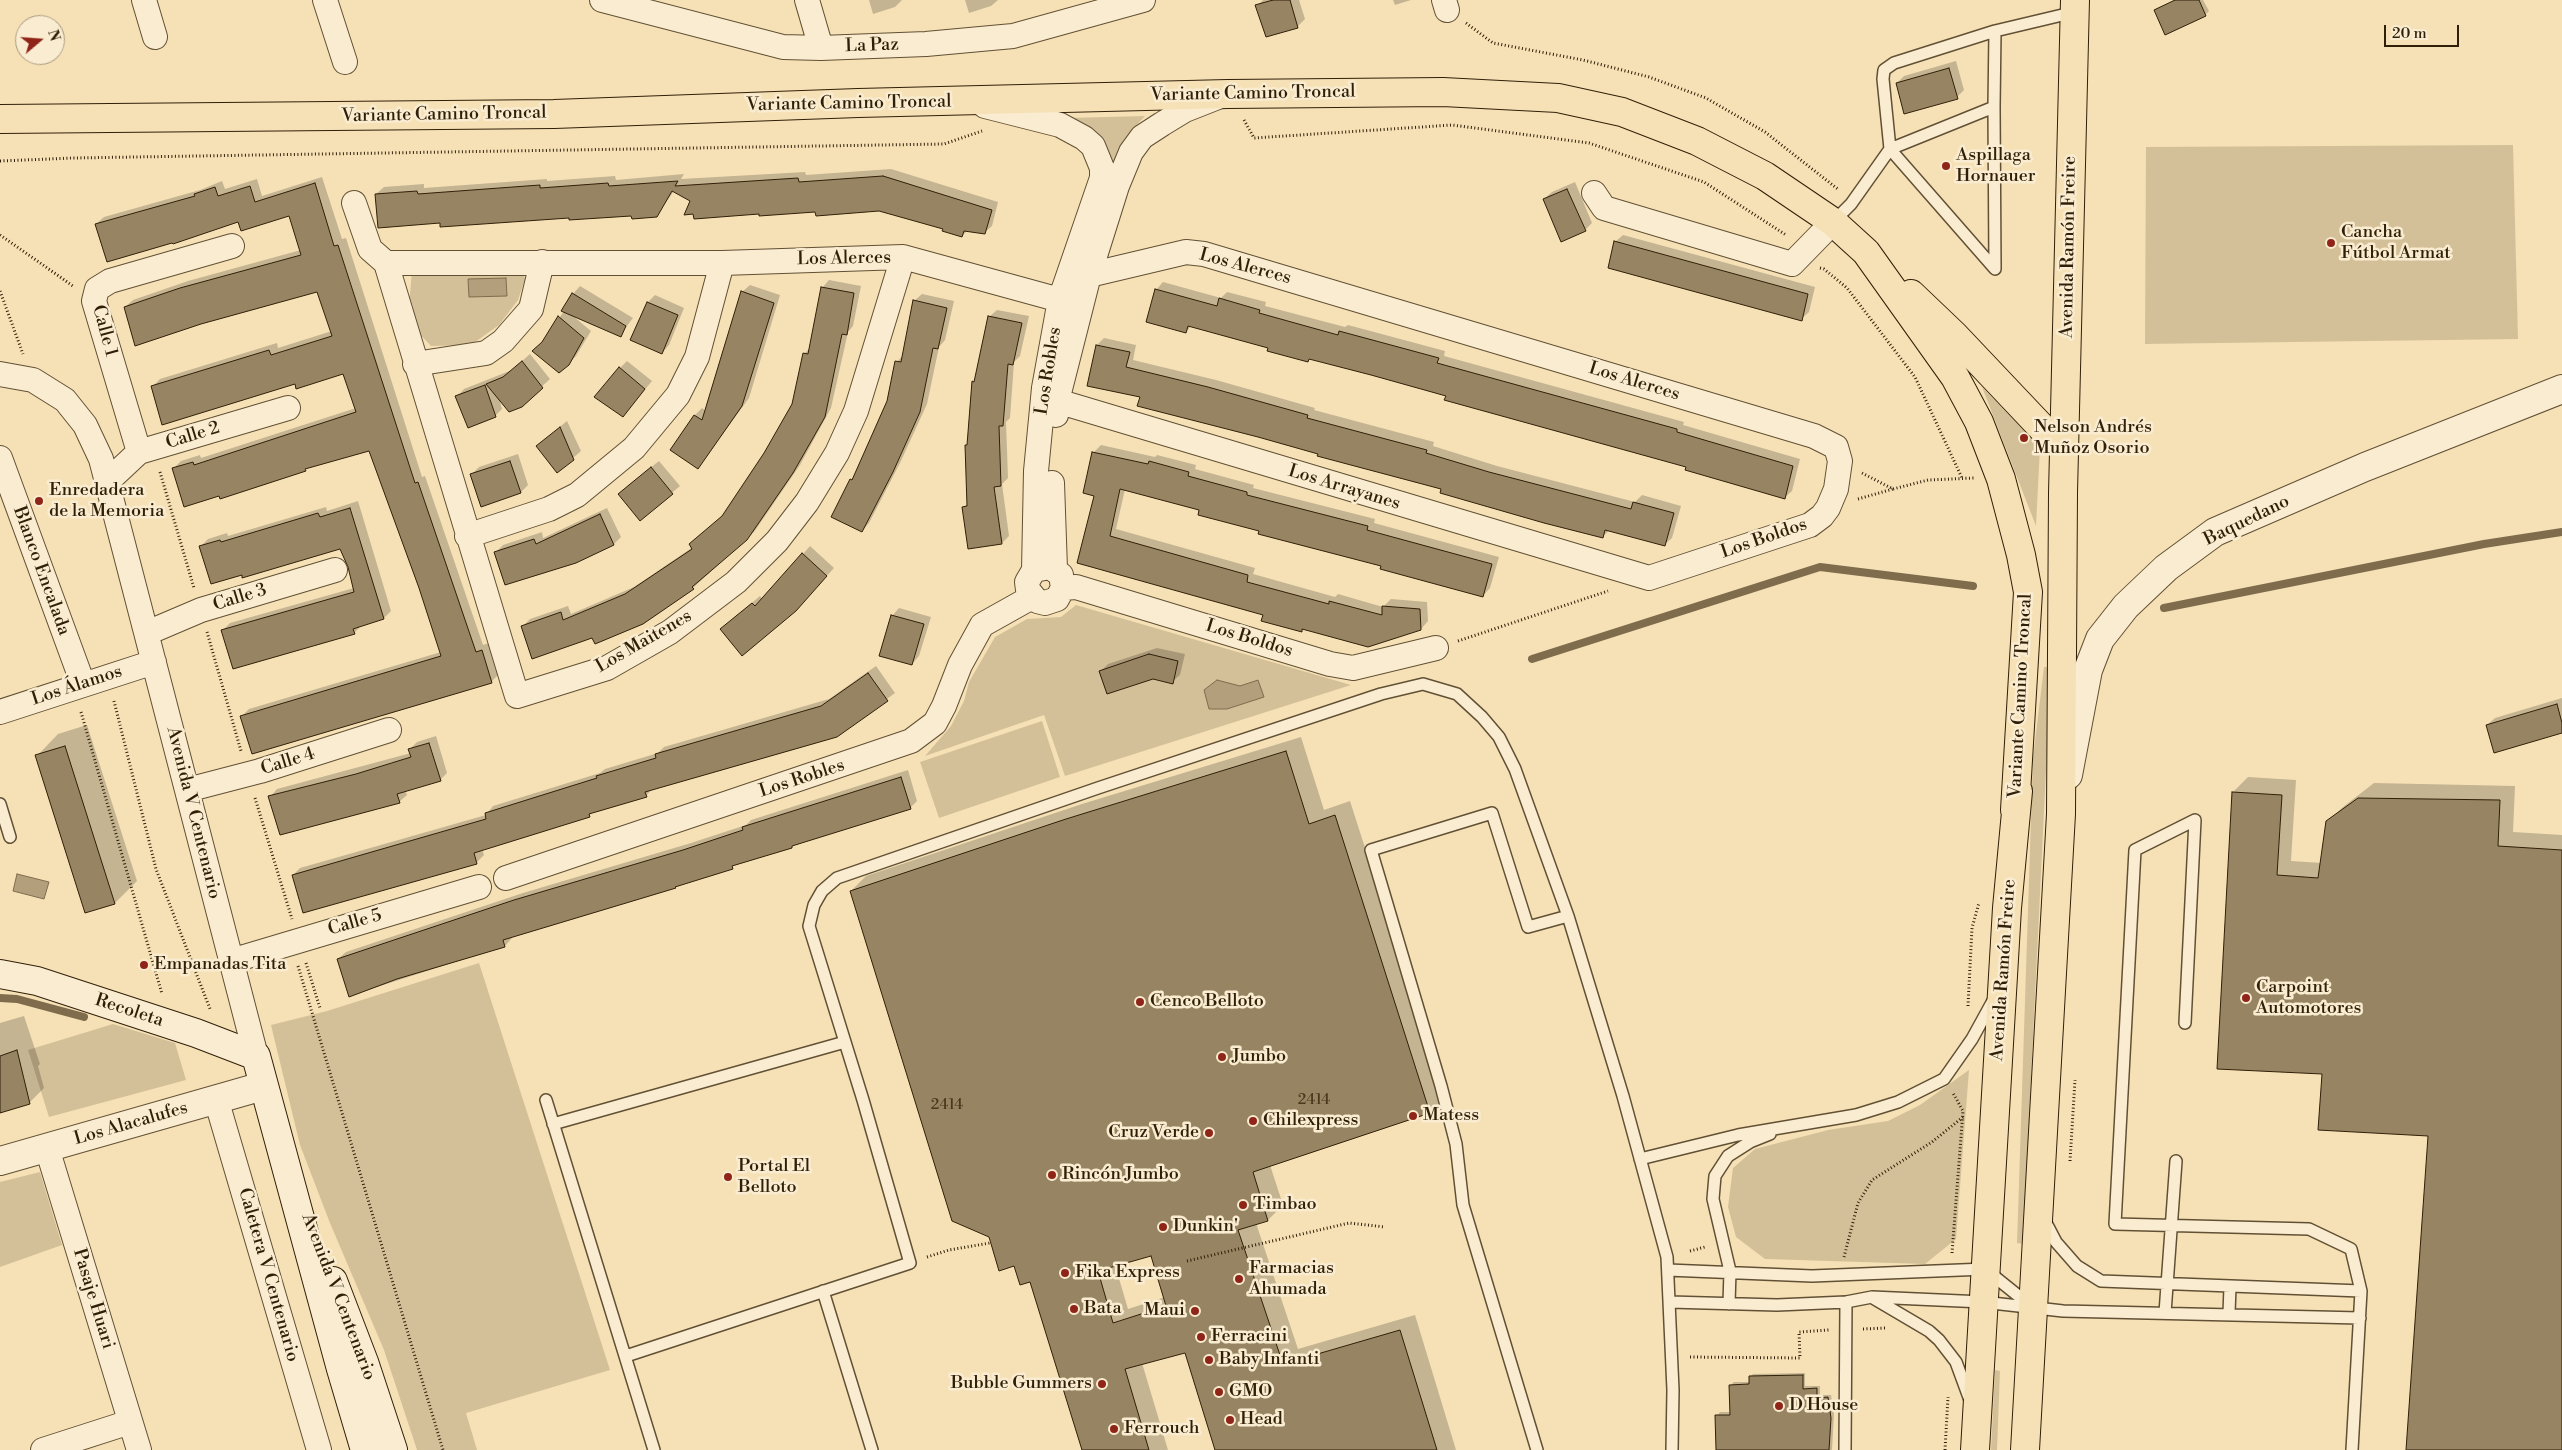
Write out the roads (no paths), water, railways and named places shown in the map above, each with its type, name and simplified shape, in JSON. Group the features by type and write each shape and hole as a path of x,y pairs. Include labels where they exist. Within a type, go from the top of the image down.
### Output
{"main road":[{"name":"Avenida Ramón Freire","path":"2025,1450 2061,814 2063,494 2075,6"},
{"name":"Variante Camino Troncal","path":"0,119 554,114 858,103 1228,94 1444,92 1567,100 1622,112 1697,141 1842,213 1866,252 1955,377 1979,422 2000,479 2021,555 2028,592 2015,810"},
{"path":"1866,252 1954,335 2044,430 2064,443"},
{"name":"Baquedano","path":"2061,814 2088,670 2100,639 2126,606 2166,568 2215,532 2364,467 2562,389"},
{"name":"Avenida Ramón Freire","path":"1975,1450 2015,810 2063,494"},
{"name":"Recoleta","path":"0,974 37,981 256,1056"},
{"name":"Avenida V Centenario","path":"256,1056 365,1450"},
{"name":"Los Alacalufes","path":"0,1162 263,1086"},
{"name":"Avenida V Centenario","path":"279,1144 364,1362 394,1450"}],"street":[{"path":"144,0 155,37"},
{"path":"325,0 345,62"},
{"name":"La Paz","path":"602,0 783,47 821,48 926,44 1013,36 1143,0"},
{"path":"806,0 821,48"},
{"name":"Los Robles","path":"506,878 911,742 935,723 944,706 960,665 982,625 1032,597 1027,582 1051,576 1036,471 1050,395 1060,300 1109,182 1142,137 1185,110 1228,94"},
{"name":"Los Robles","path":"966,101 1060,125 1084,138 1093,146 1109,182 1090,275 1050,395"},
{"path":"1594,194 1604,208 1792,264 1842,213"},
{"name":"Los Maitenes","path":"354,203 370,249 386,263 467,536 517,696 607,668 670,632 736,582 777,541 806,502 837,453 856,411 903,257"},
{"name":"Calle 1","path":"146,450 94,301 97,289 110,281 232,246"},
{"name":"Los Alerces","path":"386,263 722,263 903,257 1060,300 1090,275 1186,252 1232,261 1814,436 1836,447 1840,461"},
{"path":"415,364 486,353 503,341 531,309 538,289 542,262"},
{"path":"467,536 549,509 577,495 600,479 634,448 678,395 697,357 722,263"},
{"name":"Avenida V Centenario","path":"0,374 33,380 65,400 85,426 101,459 256,1056"},
{"name":"Los Arrayanes","path":"1050,395 1649,578"},
{"name":"Calle 2","path":"108,481 146,450 288,408"},
{"name":"Blanco Encalada","path":"0,458 78,686"},
{"name":"Los Boldos","path":"1649,578 1810,524 1822,516 1828,508 1836,489 1840,461"},
{"name":"Calle 3","path":"147,633 201,610 336,570"},
{"path":"1032,597 1037,601 1051,602 1057,599 1051,576"},
{"name":"Los Boldos","path":"1051,576 1076,587 1321,661 1353,668 1436,648"},
{"name":"Los Álamos","path":"0,712 154,662"},
{"name":"Calle 4","path":"187,790 248,774 388,730"},
{"name":"Calle 5","path":"231,961 479,887"},
{"name":"Caletera V Centenario","path":"216,1099 320,1450"},
{"name":"Pasaje Huari","path":"47,1148 139,1450"},
{"path":"43,1450 130,1422"}],"lane":[{"path":"1995,31 1995,269 1890,149 1884,70 1894,63 1995,31 2075,6"},
{"path":"1842,213 1890,149 1994,107"},
{"path":"626,1356 910,1263 810,926 814,905 822,891 837,878 1098,788 1381,694 1423,684 1457,694 1482,717 1499,737 1515,769 1568,916 1640,1159 1667,1258 1670,1302 1672,1450"},
{"path":"0,804 10,837"},
{"path":"1538,1450 1463,1205 1456,1144 1441,1086 1371,850 1492,813 1528,927 1568,916"},
{"path":"2185,1022 2195,820 2135,850 2115,1224 2171,1227 2309,1229 2351,1249 2361,1291 2352,1450"},
{"path":"1640,1159 1673,1150 1800,1123 1856,1115 1898,1102 1944,1079 1972,1039 2003,982"},
{"path":"553,1124 845,1042"},
{"path":"546,1100 654,1450"},
{"path":"1729,1304 1730,1271 1713,1199 1715,1176 1728,1156 1750,1142 1800,1123"},
{"path":"2165,1312 2176,1161"},
{"path":"2038,1208 2063,1250 2078,1266 2102,1281 2361,1291"},
{"path":"1668,1270 1730,1271 1812,1276 1985,1269 2032,1307"},
{"path":"2229,1313 2230,1287"},
{"path":"823,1291 872,1450"},
{"path":"1670,1302 1777,1305 1846,1302 1872,1297 1983,1302 2063,1311 2229,1313 2360,1318"},
{"path":"1872,1297 1929,1331 1939,1340 1956,1362 1977,1417"},
{"path":"1845,1450 1846,1302"}],"waterway":[{"path":"2164,608 2484,544 2562,532"},
{"path":"1532,659 1820,567 1973,586"},
{"path":"0,998 17,999 84,1017"}],"place":[{"name":"Aspillaga Hornauer","path":"1946,166"},
{"name":"Cancha Fútbol Armat","path":"2331,243"},
{"name":"Nelson Andrés Muñoz Osorio","path":"2024,438"},
{"name":"Enredadera de la Memoria","path":"39,501"},
{"name":"Empanadas Tita","path":"144,965"},
{"name":"Carpoint Automotores","path":"2246,998"},
{"name":"Cenco Belloto","path":"1140,1002"},
{"name":"Jumbo","path":"1222,1057"},
{"name":"Matess","path":"1413,1116"},
{"name":"Chilexpress","path":"1253,1121"},
{"name":"Cruz Verde","path":"1209,1133"},
{"name":"Rincón Jumbo","path":"1052,1175"},
{"name":"Portal El Belloto","path":"728,1177"},
{"name":"Timbao","path":"1243,1205"},
{"name":"Dunkin'","path":"1163,1227"},
{"name":"Fika Express","path":"1065,1273"},
{"name":"Farmacias Ahumada","path":"1239,1279"},
{"name":"Bata","path":"1074,1309"},
{"name":"Maui","path":"1195,1311"},
{"name":"Ferracini","path":"1201,1337"},
{"name":"Baby Infanti","path":"1209,1360"},
{"name":"Bubble Gummers","path":"1102,1384"},
{"name":"GMO","path":"1219,1392"},
{"name":"D House","path":"1779,1406"},
{"name":"Head","path":"1230,1420"},
{"name":"Ferrouch","path":"1114,1429"}]}
